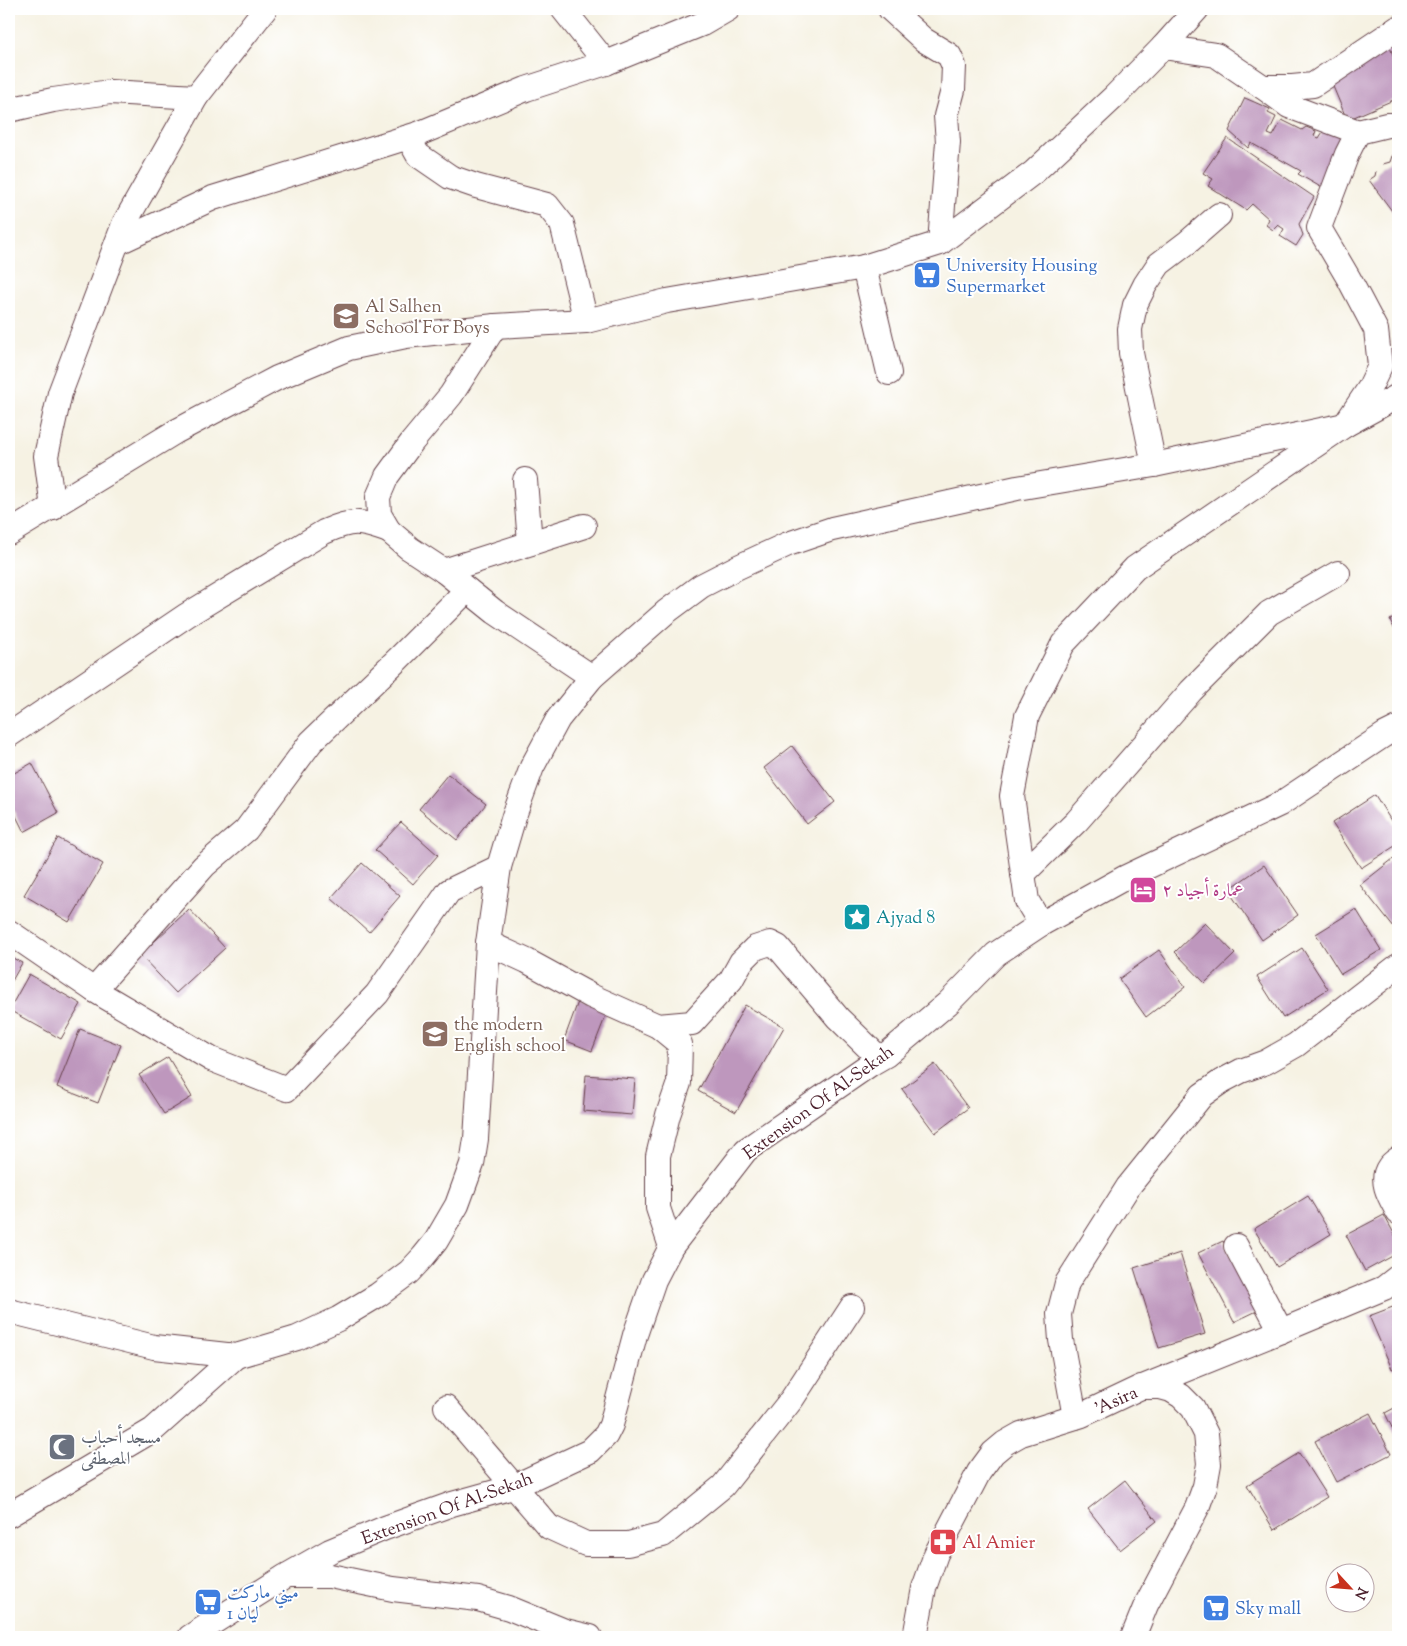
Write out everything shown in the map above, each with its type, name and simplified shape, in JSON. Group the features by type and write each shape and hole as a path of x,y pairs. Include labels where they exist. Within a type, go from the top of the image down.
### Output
{"street":[{"path":"53,508 46,456 60,393 124,224 196,98 265,9"},
{"path":"563,9 606,63"},
{"path":"117,243 213,198 408,137 526,90 606,63 702,24 728,9"},
{"path":"890,9 924,40 949,55 954,66 953,90 946,116 948,142 940,243"},
{"path":"9,533 176,432 277,378 349,348 406,336 496,326 586,321 668,301 864,267 940,243 1034,172 1114,97 1197,9"},
{"path":"1263,87 1313,85 1398,28"},
{"path":"1163,47 1216,55 1290,106 1358,132 1387,125 1398,125"},
{"path":"12,114 53,100 110,92 196,98"},
{"path":"9,1312 154,1347 236,1356 297,1338 338,1319 378,1295 409,1272 448,1224 465,1186 472,1164 476,1139 488,942 499,867 514,816 532,767 558,719 592,677 666,612 702,586 788,544 832,529 1018,488 1154,465 1345,425 1369,389 1380,366 1376,330 1349,278 1318,228 1358,132"},
{"path":"408,137 418,155 450,177 547,205 562,224 586,321"},
{"path":"1154,465 1131,352 1130,329 1135,305 1159,264 1219,215"},
{"path":"864,267 889,373"},
{"path":"496,326 451,395 387,476 378,497 379,514 389,531 409,548 444,571 495,612 592,677"},
{"path":"1041,924 1027,901 1012,796 1027,716 1063,644 1135,568 1345,425 1398,396"},
{"path":"525,480 530,543"},
{"path":"9,735 186,615 324,532 344,523 365,523 389,531"},
{"path":"444,571 584,526"},
{"path":"1023,874 1078,821 1191,691 1268,613 1338,573"},
{"path":"94,990 204,866 246,830 311,742 467,590"},
{"name":"Extension Of Al-Sekah","path":"190,1637 330,1550 452,1504 513,1487 590,1451 606,1435 614,1414 635,1335 654,1280 671,1248 746,1150 886,1055 948,1003 996,954 1041,924 1126,877 1280,804 1384,735 1398,728"},
{"path":"9,932 94,990 211,1059 287,1089 377,994 449,891 499,867"},
{"path":"488,942 592,996 658,1026 680,1044 679,1083 668,1115 658,1156 658,1208 671,1248"},
{"path":"658,1026 692,1024 731,980 741,962 755,948 770,944 778,947 838,1018 879,1058"},
{"path":"1075,1417 1061,1340 1059,1314 1067,1283 1128,1187 1202,1095 1222,1081 1241,1071 1266,1062 1296,1045 1398,966"},
{"path":"1398,1159 1389,1166 1384,1178 1388,1194 1398,1212"},
{"path":"1236,1246 1281,1331"},
{"path":"1141,1387 1384,1288 1398,1277"},
{"path":"446,1407 549,1527 586,1544 628,1544 663,1535 723,1486 792,1399 852,1307"},
{"path":"9,1515 152,1430 236,1356"},
{"name":"'Asira","path":"915,1637 924,1588 936,1554 983,1465 999,1448 1016,1437 1075,1417 1141,1387 1160,1387 1171,1390 1188,1402 1198,1416 1206,1434 1209,1464 1205,1486 1197,1508 1146,1605 1133,1637"},
{"path":"286,1576 330,1576 393,1589 478,1599 509,1608 565,1631 590,1637"}],"building":[{"path":"1389,45 1398,67 1398,98 1347,120 1327,72"},
{"path":"1245,98 1270,109 1268,113 1276,117 1268,134 1273,136 1282,120 1302,130 1306,127 1316,131 1314,136 1319,138 1326,127 1352,136 1324,189 1298,174 1301,171 1251,143 1248,148 1229,131"},
{"path":"1227,138 1314,197 1299,224 1303,235 1296,246 1280,236 1284,229 1278,225 1273,230 1266,225 1269,219 1252,204 1246,210 1208,186 1213,179 1203,173"},
{"path":"1398,151 1398,219 1369,180 1375,176 1376,171 1383,164 1390,162 1392,156"},
{"path":"1398,616 1398,636 1390,620"},
{"path":"792,746 835,802 807,824 764,768"},
{"path":"32,763 58,813 24,832 9,802 9,776"},
{"path":"448,774 486,804 457,840 419,809"},
{"path":"1375,795 1398,832 1398,844 1361,868 1332,823"},
{"path":"401,822 438,855 413,884 375,850"},
{"path":"58,838 103,864 69,922 24,895"},
{"path":"1398,855 1398,933 1360,885"},
{"path":"362,863 400,896 369,932 331,898"},
{"path":"1264,865 1298,915 1262,940 1228,890"},
{"path":"189,909 225,948 176,993 140,955"},
{"path":"1356,909 1381,950 1341,974 1316,934"},
{"path":"1205,923 1235,954 1205,983 1175,952"},
{"path":"1302,948 1328,989 1283,1018 1257,977"},
{"path":"1159,950 1185,987 1146,1017 1119,979"},
{"path":"9,956 22,963 9,986"},
{"path":"29,974 81,1004 61,1039 9,1010"},
{"path":"579,999 608,1010 592,1051 564,1040"},
{"path":"745,1005 784,1027 736,1112 698,1091"},
{"path":"80,1029 121,1045 98,1103 57,1087"},
{"path":"168,1057 192,1097 164,1114 139,1075"},
{"path":"935,1064 968,1108 935,1133 902,1089"},
{"path":"586,1075 635,1079 632,1115 583,1111"},
{"path":"1308,1196 1331,1234 1277,1267 1254,1229"},
{"path":"1384,1215 1398,1241 1398,1253 1365,1271 1346,1235"},
{"path":"1223,1241 1259,1310 1234,1322 1198,1253"},
{"path":"1180,1253 1205,1334 1159,1348 1134,1268"},
{"path":"1398,1305 1398,1367 1392,1369 1369,1316"},
{"path":"1398,1406 1398,1440 1385,1413"},
{"path":"1370,1413 1391,1454 1336,1482 1315,1441"},
{"path":"1299,1453 1327,1497 1274,1530 1247,1485"},
{"path":"1125,1480 1157,1521 1120,1550 1088,1509"}],"place":[{"name":"University Housing Supermarket","path":"927,275"},
{"name":"Al Salhen School For Boys","path":"346,316"},
{"name":"عمارة أجياد ٢","path":"1143,890"},
{"name":"Ajyad 8","path":"857,917"},
{"name":"the modern English school","path":"435,1034"},
{"name":"مسجد أحباب المصطفى","path":"62,1447"},
{"name":"Al Amier","path":"943,1542"},
{"name":"ميني ماركت ليان 1","path":"208,1602"},
{"name":"Sky mall","path":"1216,1608"}]}
